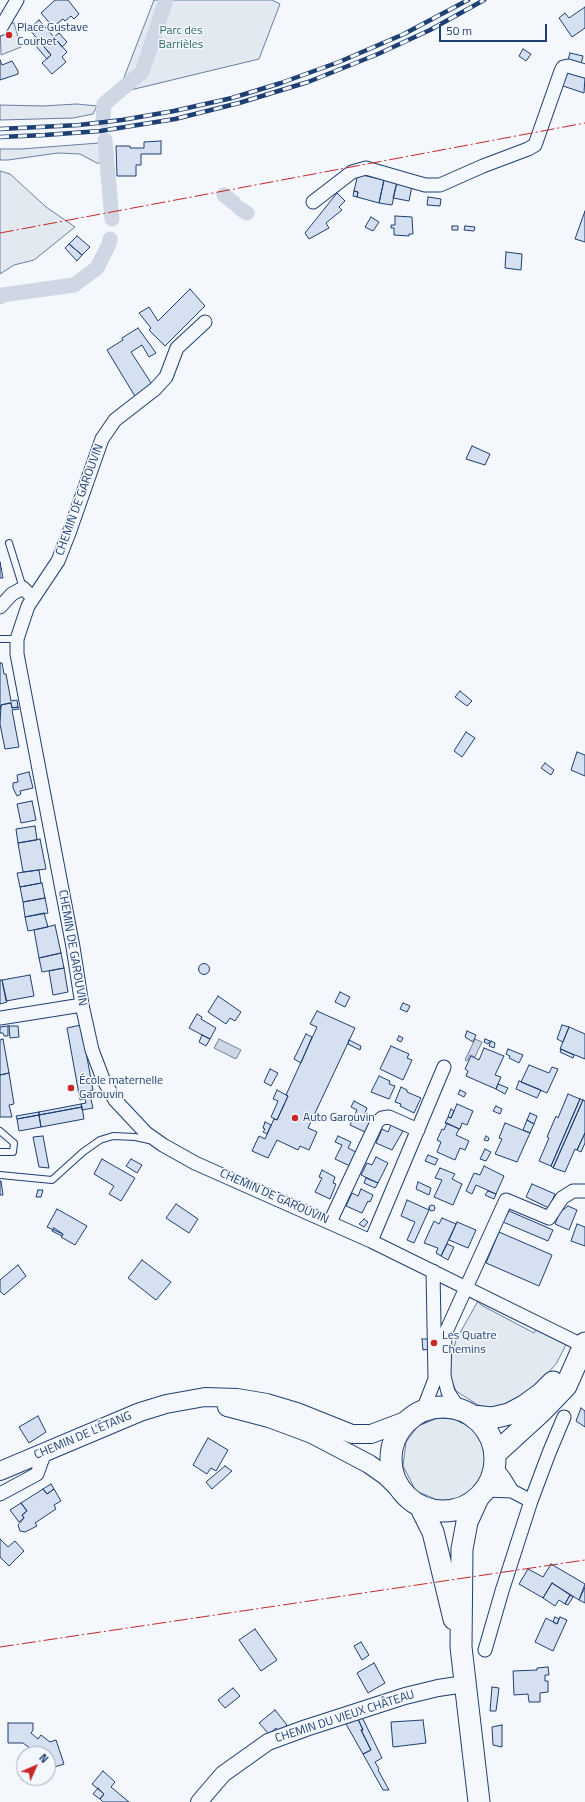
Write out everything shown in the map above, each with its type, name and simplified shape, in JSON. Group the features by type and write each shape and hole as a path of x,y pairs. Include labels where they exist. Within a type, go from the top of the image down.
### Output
{"main road":[{"path":"482,1494 465,1506 450,1511 435,1511 420,1506 404,1494 395,1480 391,1464 394,1442 398,1432 416,1415 441,1407 492,1418 509,1414 524,1406 542,1393 583,1348"},
{"path":"495,1460 566,1386 583,1348"},
{"name":"CHEMIN DE L’ÉTANG","path":"0,1471 140,1412 166,1404 205,1397 237,1398 267,1403 297,1412 352,1434 371,1434 416,1415"},
{"name":"CHEMIN DE L’ÉTANG","path":"166,1404 228,1407 270,1418 312,1434 369,1464 386,1476 404,1494"},
{"path":"466,1413 484,1426 492,1439 495,1460 491,1479 467,1522 462,1549 461,1647 479,1802"},
{"path":"420,1506 433,1532 461,1647"}],"street":[{"path":"0,30 15,5"},
{"path":"313,202 352,172 366,168 425,185 440,185 483,166 528,149 535,145 561,70 568,66 585,71"},
{"name":"CHEMIN DE GAROUVIN","path":"205,322 177,348 166,377 155,389 115,420 102,439 58,561 33,598 20,626 17,639 18,654 73,947 82,1005 92,1050 103,1079 114,1100 146,1133 159,1142 196,1163 330,1222 433,1271 583,1348"},
{"path":"0,607 12,594 23,588 33,598"},
{"path":"0,1018 82,1005"},
{"path":"371,1241 444,1067"},
{"path":"330,1222 377,1122 382,1118 389,1117 418,1130"},
{"path":"466,1413 448,1392 444,1376 445,1334 506,1200 549,1218 562,1198 573,1191 585,1191"},
{"path":"416,1415 435,1379 433,1271"},
{"path":"485,1650 531,1501 564,1417"},
{"path":"0,1494 37,1474 45,1452"},
{"path":"495,1460 512,1491 531,1501"},
{"path":"482,1494 512,1491"},
{"name":"CHEMIN DU VIEUX CHÂTEAU","path":"199,1802 223,1774 268,1742 405,1696 438,1688 465,1684"}],"lane":[{"path":"9,543 23,588"},
{"path":"0,639 17,639"},
{"path":"0,1131 14,1143 13,1152 0,1152"},
{"path":"0,1175 52,1180 83,1152 100,1140 113,1136 135,1137 159,1142"}],"green space":[{"name":"Parc des Barrièles","path":"154,0 272,0 280,4 259,59 118,93"},
{"path":"77,104 97,106 93,114 73,118 0,120 0,105 43,106"},
{"path":"99,143 102,163 97,163 80,154 58,153 0,160 0,149 21,149"},
{"path":"0,171 10,174 46,207 75,227 34,260 14,265 0,274"},
{"path":"478,1301 481,1305 534,1333 536,1329 567,1343 556,1364 538,1384 506,1407 495,1410 478,1405 456,1391 450,1376 449,1365 456,1340"},
{"path":"438,1418 454,1419 470,1425 484,1444 486,1463 480,1481 464,1497 440,1501 416,1491 403,1466 406,1442 418,1426"}],"shaded area":[{"name":"Place Gustave Courbet","path":"14,23 21,47 1,55 0,24"},
{"path":"219,1039 241,1050 236,1059 214,1048"},
{"path":"475,1039 482,1042 475,1057 470,1055 467,1061 465,1060"}],"building":[{"path":"55,0 68,0 79,14 74,19 71,16 65,21 63,19 53,27 41,13"},
{"path":"585,7 585,28 572,37 559,18 565,13 569,18"},
{"path":"39,20 67,52 62,57 66,62 52,74 42,63 51,55 29,29"},
{"path":"59,33 67,42 62,47 54,37"},
{"path":"39,41 51,55 47,59 35,45"},
{"path":"523,49 531,54 526,61 519,56"},
{"path":"570,53 583,56 581,64 568,60"},
{"path":"0,60 2,65 12,61 18,71 18,74 0,80"},
{"path":"566,71 585,77 584,93 560,85"},
{"path":"161,141 161,154 141,154 141,165 136,165 136,176 117,176 116,146 144,148 144,142"},
{"path":"358,174 384,180 379,203 357,197 358,192 354,191"},
{"path":"384,180 397,182 392,205 379,203"},
{"path":"397,182 412,186 409,201 393,198"},
{"path":"354,191 358,192 357,197 353,196"},
{"path":"337,193 345,201 339,207 342,210 326,223 329,228 309,239 305,233"},
{"path":"428,197 441,199 440,206 427,205"},
{"path":"585,211 585,242 575,239"},
{"path":"395,216 412,217 413,234 409,234 409,236 394,235 394,228 391,228 391,225 395,225"},
{"path":"371,217 379,222 373,231 365,227"},
{"path":"452,226 458,226 458,230 452,230"},
{"path":"465,226 475,227 474,231 464,230"},
{"path":"77,236 90,247 82,255 69,244"},
{"path":"69,244 82,255 77,261 65,248"},
{"path":"506,252 522,254 521,270 505,268"},
{"path":"190,289 205,306 165,346 149,330 151,328 139,313 149,307 158,321"},
{"path":"138,328 156,353 149,357 142,345 131,352 153,386 136,398 107,350"},
{"path":"472,446 490,454 485,465 466,459"},
{"path":"0,562 3,578 0,578"},
{"path":"0,663 2,663 4,674 6,674 11,701 17,700 18,707 12,708 11,703 9,703 1,705 0,710"},
{"path":"460,691 472,701 467,706 455,697"},
{"path":"11,703 12,708 18,707 19,709 12,710 19,747 5,749 0,724 1,705"},
{"path":"466,732 475,738 462,757 454,751"},
{"path":"577,752 585,755 585,776 571,770"},
{"path":"545,763 554,770 551,775 541,768"},
{"path":"29,772 33,788 20,791 21,794 17,796 13,788 13,783 18,782 17,775"},
{"path":"32,801 36,820 21,823 17,804"},
{"path":"35,826 37,840 18,843 16,829"},
{"path":"40,839 46,869 23,872 18,843"},
{"path":"39,870 41,883 20,887 17,873"},
{"path":"42,883 45,898 23,902 20,887"},
{"path":"45,898 48,913 25,917 23,902"},
{"path":"44,913 48,927 28,931 25,917"},
{"path":"55,925 61,953 39,958 34,930"},
{"path":"61,953 64,968 42,972 39,958"},
{"path":"204,963 208,965 210,969 208,973 204,975 200,973 198,969 200,965"},
{"path":"64,968 68,992 53,995 49,971"},
{"path":"30,975 34,996 6,1001 2,980"},
{"path":"0,980 2,980 7,1002 0,1004"},
{"path":"340,992 350,997 345,1007 335,1002"},
{"path":"218,996 241,1012 235,1021 230,1018 226,1024 208,1012"},
{"path":"403,1003 410,1006 407,1012 400,1009"},
{"path":"317,1011 355,1028 308,1128 317,1132 309,1150 300,1146 298,1150 277,1140 268,1158 252,1151 259,1136 265,1139 274,1119 277,1120 288,1096 286,1095 317,1027 310,1024"},
{"path":"197,1014 202,1017 201,1019 216,1028 210,1039 189,1028"},
{"path":"81,1025 93,1090 89,1091 93,1108 82,1110 81,1104 86,1103 85,1099 80,1100 67,1028"},
{"path":"562,1025 569,1027 563,1042 557,1039"},
{"path":"8,1026 8,1036 4,1036 3,1033 0,1033 0,1027"},
{"path":"9,1026 18,1026 19,1037 10,1038"},
{"path":"569,1027 585,1034 585,1059 560,1049"},
{"path":"467,1031 476,1035 473,1042 465,1037"},
{"path":"306,1034 312,1037 301,1063 294,1059"},
{"path":"202,1035 210,1039 206,1046 199,1042"},
{"path":"399,1036 403,1038 401,1042 397,1040"},
{"path":"3,1039 9,1073 0,1075 0,1040"},
{"path":"485,1039 490,1041 488,1044 484,1042"},
{"path":"349,1040 361,1046 360,1050 348,1044"},
{"path":"491,1041 495,1043 494,1048 489,1046"},
{"path":"391,1046 409,1054 407,1058 412,1060 403,1080 380,1069"},
{"path":"484,1048 504,1056 495,1075 501,1077 496,1089 466,1076 468,1071 465,1069 471,1056 479,1060"},
{"path":"508,1049 523,1055 519,1063 509,1058 510,1056 506,1054"},
{"path":"561,1049 574,1055 573,1058 560,1052"},
{"path":"529,1065 549,1073 552,1067 558,1069 547,1093 521,1082"},
{"path":"270,1069 278,1073 271,1086 264,1082"},
{"path":"9,1073 14,1104 9,1105 12,1117 0,1117 0,1075"},
{"path":"379,1076 390,1081 389,1084 395,1086 389,1099 371,1092"},
{"path":"519,1081 541,1090 537,1098 516,1089"},
{"path":"498,1084 508,1088 505,1094 496,1089"},
{"path":"401,1087 407,1090 407,1092 421,1098 414,1113 400,1106 401,1104 395,1102"},
{"path":"277,1090 288,1096 277,1120 271,1117 278,1101 273,1099"},
{"path":"460,1090 466,1093 464,1097 458,1094"},
{"path":"568,1094 580,1099 551,1166 539,1161 549,1138 547,1137 556,1116 558,1118"},
{"path":"580,1099 583,1100 553,1168 551,1166"},
{"path":"583,1100 585,1101 585,1133 577,1150 575,1149 565,1172 553,1168"},
{"path":"354,1101 367,1108 365,1113 373,1117 365,1132 350,1125 357,1110 351,1107"},
{"path":"81,1104 82,1107 39,1115 39,1112"},
{"path":"457,1104 473,1111 467,1125 462,1123 460,1129 445,1123 448,1117 451,1118"},
{"path":"496,1106 502,1109 500,1114 493,1111"},
{"path":"82,1107 84,1119 41,1127 39,1115"},
{"path":"451,1109 454,1111 451,1118 448,1117"},
{"path":"39,1112 39,1115 17,1119 16,1116"},
{"path":"530,1113 537,1116 534,1124 527,1120"},
{"path":"39,1115 41,1127 19,1131 17,1119"},
{"path":"527,1120 534,1124 530,1133 523,1130"},
{"path":"265,1122 271,1125 267,1134 263,1132 265,1129 263,1128"},
{"path":"447,1123 459,1129 456,1135 469,1141 465,1150 460,1148 455,1160 437,1152 441,1142 437,1140 442,1129 444,1130"},
{"path":"505,1123 530,1133 517,1162 495,1154 502,1139 499,1138"},
{"path":"391,1125 403,1131 392,1150 376,1143 382,1129 388,1132"},
{"path":"585,1133 585,1143 581,1152 577,1150"},
{"path":"43,1136 49,1168 39,1167 33,1137"},
{"path":"338,1136 351,1142 348,1148 356,1152 350,1166 335,1159 342,1145 335,1142"},
{"path":"486,1136 489,1138 488,1141 484,1140"},
{"path":"485,1149 491,1152 486,1161 480,1159"},
{"path":"428,1155 438,1159 435,1165 425,1161"},
{"path":"376,1157 388,1163 378,1183 361,1175 367,1163 372,1165"},
{"path":"102,1159 135,1178 121,1201 109,1194 114,1186 94,1174"},
{"path":"131,1159 142,1165 137,1173 126,1166"},
{"path":"484,1166 504,1176 496,1194 476,1185 472,1194 466,1191 474,1173 480,1175"},
{"path":"440,1168 455,1174 452,1179 462,1184 453,1205 434,1197 442,1180 435,1178"},
{"path":"322,1170 335,1177 333,1183 336,1184 330,1199 315,1192 322,1178 319,1177"},
{"path":"366,1178 378,1183 375,1188 364,1183"},
{"path":"1,1181 3,1195 0,1195"},
{"path":"418,1182 431,1188 429,1195 416,1189"},
{"path":"532,1184 555,1194 549,1208 526,1197"},
{"path":"361,1189 373,1195 362,1213 346,1206 352,1193 358,1196"},
{"path":"38,1190 43,1190 41,1197 36,1197"},
{"path":"488,1191 496,1194 494,1199 485,1195"},
{"path":"407,1200 429,1210 414,1243 407,1240 415,1222 401,1216"},
{"path":"176,1204 198,1219 189,1233 166,1218"},
{"path":"432,1205 435,1208 432,1211 429,1208"},
{"path":"568,1206 577,1210 569,1230 555,1224 560,1212"},
{"path":"57,1209 87,1226 75,1245 61,1237 63,1234 47,1227"},
{"path":"509,1211 553,1230 548,1241 503,1222"},
{"path":"442,1218 456,1224 441,1256 436,1253 438,1248 424,1243 434,1221 439,1224"},
{"path":"364,1219 368,1222 364,1227 359,1224"},
{"path":"457,1222 476,1230 468,1248 449,1240"},
{"path":"577,1224 585,1227 585,1246 571,1241"},
{"path":"54,1228 63,1234 62,1236 52,1231"},
{"path":"499,1232 552,1255 539,1286 486,1263"},
{"path":"447,1244 454,1247 448,1260 441,1256"},
{"path":"142,1260 171,1282 156,1300 128,1278"},
{"path":"18,1265 26,1276 4,1295 0,1291 0,1280"},
{"path":"422,1339 428,1339 429,1349 423,1350"},
{"path":"581,1408 585,1411 585,1427 576,1421"},
{"path":"38,1416 46,1432 29,1443 19,1427"},
{"path":"208,1438 228,1450 216,1471 211,1468 207,1474 193,1465"},
{"path":"225,1466 232,1471 212,1489 206,1482"},
{"path":"51,1484 54,1489 47,1494 43,1489"},
{"path":"43,1489 47,1494 54,1489 61,1501 54,1505 56,1509 35,1523 37,1526 25,1532 20,1531 18,1525 24,1518 22,1515 27,1511 21,1503"},
{"path":"21,1503 27,1511 22,1515 24,1518 19,1522 10,1510"},
{"path":"0,1539 8,1547 15,1541 24,1551 9,1566 0,1557"},
{"path":"551,1564 585,1584 579,1600 552,1583 543,1598 519,1584 528,1569 543,1577"},
{"path":"552,1583 570,1595 565,1604 559,1600 555,1606 543,1598"},
{"path":"585,1587 585,1603 579,1600"},
{"path":"570,1595 573,1597 568,1605 565,1604"},
{"path":"555,1617 559,1619 557,1624 553,1622"},
{"path":"560,1617 567,1620 553,1651 535,1642 546,1618 557,1624"},
{"path":"255,1629 277,1660 261,1671 239,1640"},
{"path":"361,1642 369,1655 362,1660 354,1646"},
{"path":"374,1663 385,1683 368,1693 357,1673"},
{"path":"548,1667 549,1675 545,1675 545,1681 548,1681 548,1692 540,1693 540,1702 529,1702 528,1694 514,1695 513,1671 537,1670 537,1668"},
{"path":"492,1687 499,1688 496,1711 490,1711"},
{"path":"233,1688 240,1696 225,1708 218,1700"},
{"path":"275,1710 287,1725 279,1732 276,1728 269,1734 259,1723"},
{"path":"362,1717 382,1758 375,1762 389,1790 383,1790 363,1754 371,1750 361,1730 363,1730 358,1719"},
{"path":"358,1719 363,1730 361,1730 371,1750 363,1754 346,1724"},
{"path":"423,1720 426,1743 393,1747 391,1722"},
{"path":"8,1723 33,1723 33,1730 31,1733 38,1739 41,1735 50,1742 56,1740 64,1764 56,1766 56,1746 27,1746 23,1743 8,1743"},
{"path":"502,1725 502,1747 493,1745 492,1727"},
{"path":"103,1771 115,1782 111,1787 129,1802 103,1802 100,1799 104,1794 92,1784"},
{"path":"98,1788 104,1794 100,1799 93,1794"}],"waterway":[{"path":"103,120 104,104 142,72 166,0"},
{"path":"105,140 112,219"},
{"path":"224,195 234,203"},
{"path":"239,208 247,213"},
{"path":"0,297 2,295 74,285 97,268 110,239"}],"railway":[{"path":"0,129 79,125 122,120 174,111 232,98 281,83 339,62 404,34 468,0"},
{"path":"0,137 100,131 175,119 239,103 308,82 378,54 430,30 484,0"}],"power":[{"path":"0,233 585,123"},
{"path":"0,1647 585,1560"}],"place":[{"name":"Place Gustave Courbet","path":"9,35"},
{"name":"École maternelle Garouvin","path":"71,1088"},
{"name":"Auto Garouvin","path":"295,1118"},
{"name":"Les Quatre Chemins","path":"434,1343"}]}
